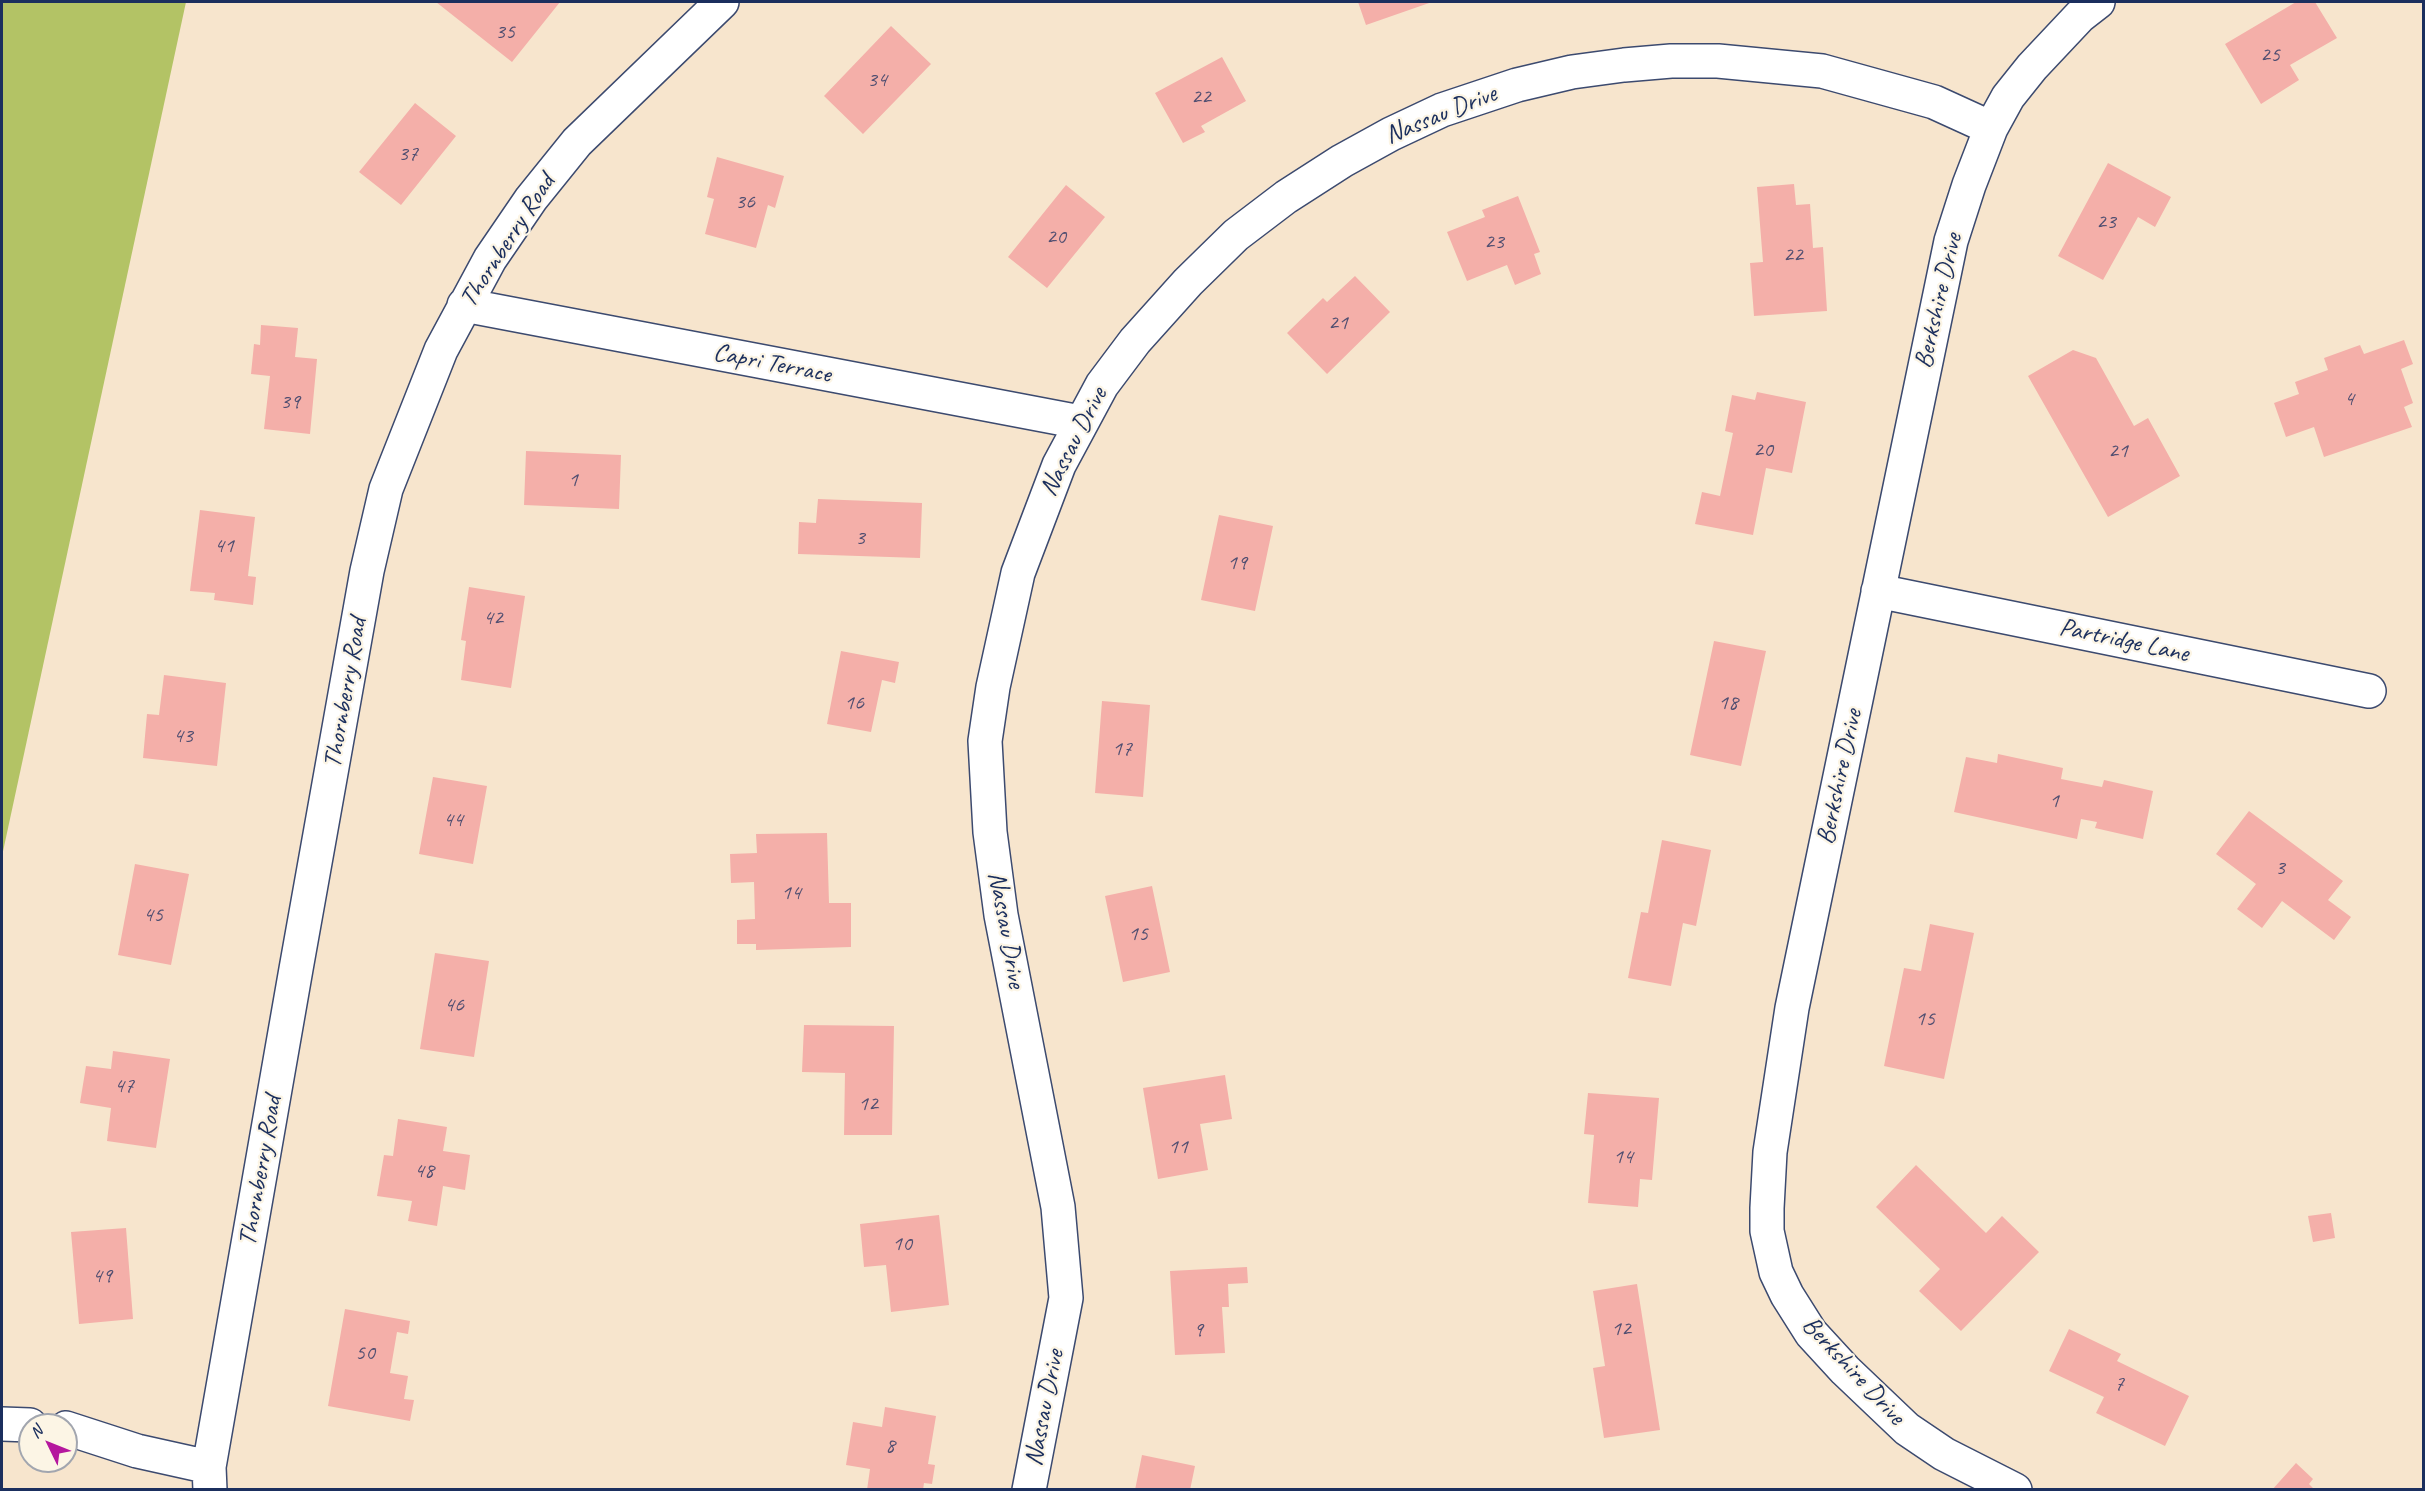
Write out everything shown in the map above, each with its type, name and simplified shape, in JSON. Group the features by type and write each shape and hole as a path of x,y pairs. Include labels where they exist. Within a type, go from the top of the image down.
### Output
{"street":[{"name":"Thornberry Road","path":"209,1478 367,571 386,489 441,350 490,259 531,199 577,142 722,2"},
{"name":"Berkshire Drive","path":"2015,1490 1944,1454 1907,1429 1811,1334 1776,1272 1767,1231 1770,1152 1792,1008 1950,241 1991,128 2008,97 2032,67 2080,16 2098,2"},
{"name":"Nassau Drive","path":"1029,1490 1066,1298 1059,1207 999,903 990,832 985,741 993,687 1018,573 1048,492 1080,423 1102,385 1135,341 1188,282 1244,229 1286,197 1332,167 1391,134 1442,110 1517,85 1572,72 1624,65 1671,61 1741,63 1822,71 1934,102 1991,128"},
{"name":"Capri Terrace","path":"464,305 1080,423"},
{"name":"Partridge Lane","path":"1878,591 2369,691"},
{"path":"2,1424 18,1425"},
{"path":"78,1432 209,1478"}],"green space":[{"path":"2,2 186,2 2,856"}],"building":[{"path":"436,2 560,2 512,62"},
{"path":"1358,2 1432,2 1366,25"},
{"path":"2296,2 2315,2 2337,38 2290,65 2299,80 2261,104 2225,44"},
{"path":"891,26 931,64 863,134 824,96"},
{"path":"1222,57 1246,101 1201,126 1205,132 1183,143 1155,93"},
{"path":"415,103 456,136 401,205 359,172"},
{"path":"717,157 784,176 775,208 768,205 756,248 705,234 714,199 707,197"},
{"path":"2108,163 2171,197 2155,227 2138,217 2103,280 2058,256"},
{"path":"1794,184 1796,205 1810,204 1813,248 1823,247 1827,311 1754,316 1750,263 1763,262 1757,187"},
{"path":"1066,185 1105,217 1047,288 1008,257"},
{"path":"1518,196 1540,252 1534,254 1541,274 1515,285 1507,265 1467,281 1447,232 1485,217 1482,210"},
{"path":"1355,276 1390,312 1327,374 1287,333 1323,298 1327,302"},
{"path":"261,325 298,328 295,357 317,359 310,434 264,429 270,376 251,374 254,344 260,345"},
{"path":"2404,340 2413,364 2401,369 2413,403 2404,407 2412,427 2324,457 2314,427 2286,437 2274,403 2299,394 2295,382 2328,370 2324,358 2360,345 2364,354"},
{"path":"2073,350 2096,358 2134,426 2148,418 2180,476 2108,517 2028,376"},
{"path":"1757,392 1806,402 1792,473 1766,468 1753,535 1695,524 1702,492 1720,496 1733,433 1725,431 1732,395 1755,400"},
{"path":"526,451 621,455 619,509 524,505"},
{"path":"818,499 922,503 920,558 798,554 799,522 816,523"},
{"path":"200,510 255,517 248,576 256,577 253,605 214,600 215,593 190,591"},
{"path":"1219,515 1273,526 1255,611 1201,600"},
{"path":"469,587 525,596 511,688 461,680 466,641 461,640"},
{"path":"1714,641 1766,651 1741,766 1690,755"},
{"path":"841,651 899,662 895,683 882,680 871,732 827,724"},
{"path":"164,675 226,683 217,766 143,758 147,714 159,715"},
{"path":"1102,701 1150,705 1143,797 1095,793"},
{"path":"1998,754 2063,768 2061,779 2102,787 2104,780 2153,791 2143,839 2095,828 2097,822 2081,819 2077,839 1954,812 1966,757 1997,763"},
{"path":"433,777 487,786 473,864 419,854"},
{"path":"2249,811 2343,881 2328,900 2351,917 2334,940 2282,901 2262,928 2237,909 2256,884 2216,854"},
{"path":"827,833 829,903 851,903 851,947 756,950 756,944 737,944 737,920 755,919 754,882 731,883 730,854 757,853 756,834"},
{"path":"1662,840 1711,850 1696,926 1683,923 1671,986 1628,978 1641,912 1648,913"},
{"path":"135,864 189,874 171,965 118,955"},
{"path":"1152,886 1170,972 1123,982 1105,896"},
{"path":"1930,924 1974,933 1944,1079 1884,1066 1904,968 1921,971"},
{"path":"435,953 489,961 474,1057 420,1049"},
{"path":"804,1025 894,1026 892,1135 844,1135 845,1073 802,1072"},
{"path":"113,1051 170,1059 156,1148 107,1141 111,1108 80,1103 86,1066 111,1069"},
{"path":"1225,1075 1232,1119 1200,1124 1208,1170 1158,1179 1143,1088"},
{"path":"1588,1093 1659,1098 1652,1180 1640,1179 1638,1207 1588,1203 1594,1135 1584,1134"},
{"path":"398,1119 447,1127 443,1151 470,1155 465,1190 443,1186 437,1226 408,1221 412,1201 377,1196 384,1155 393,1156"},
{"path":"1916,1165 1986,1233 2002,1216 2039,1252 1961,1331 1919,1291 1940,1269 1876,1207"},
{"path":"2331,1213 2335,1238 2313,1242 2308,1216"},
{"path":"939,1215 949,1305 891,1312 886,1265 864,1267 860,1224"},
{"path":"126,1228 133,1319 79,1324 71,1232"},
{"path":"1247,1267 1248,1283 1228,1284 1229,1307 1222,1307 1225,1353 1175,1355 1170,1271"},
{"path":"1637,1284 1660,1430 1604,1438 1593,1368 1605,1366 1593,1291"},
{"path":"345,1309 410,1321 408,1334 397,1332 390,1373 408,1376 404,1399 414,1400 410,1421 328,1406"},
{"path":"2069,1329 2121,1354 2117,1361 2189,1396 2165,1446 2096,1413 2104,1397 2049,1371"},
{"path":"885,1407 936,1416 928,1464 935,1465 932,1484 924,1483 923,1490 867,1490 870,1469 846,1465 853,1422 882,1427"},
{"path":"1142,1455 1195,1466 1190,1490 1135,1490"},
{"path":"2296,1463 2313,1479 2309,1484 2315,1490 2272,1490"}]}
